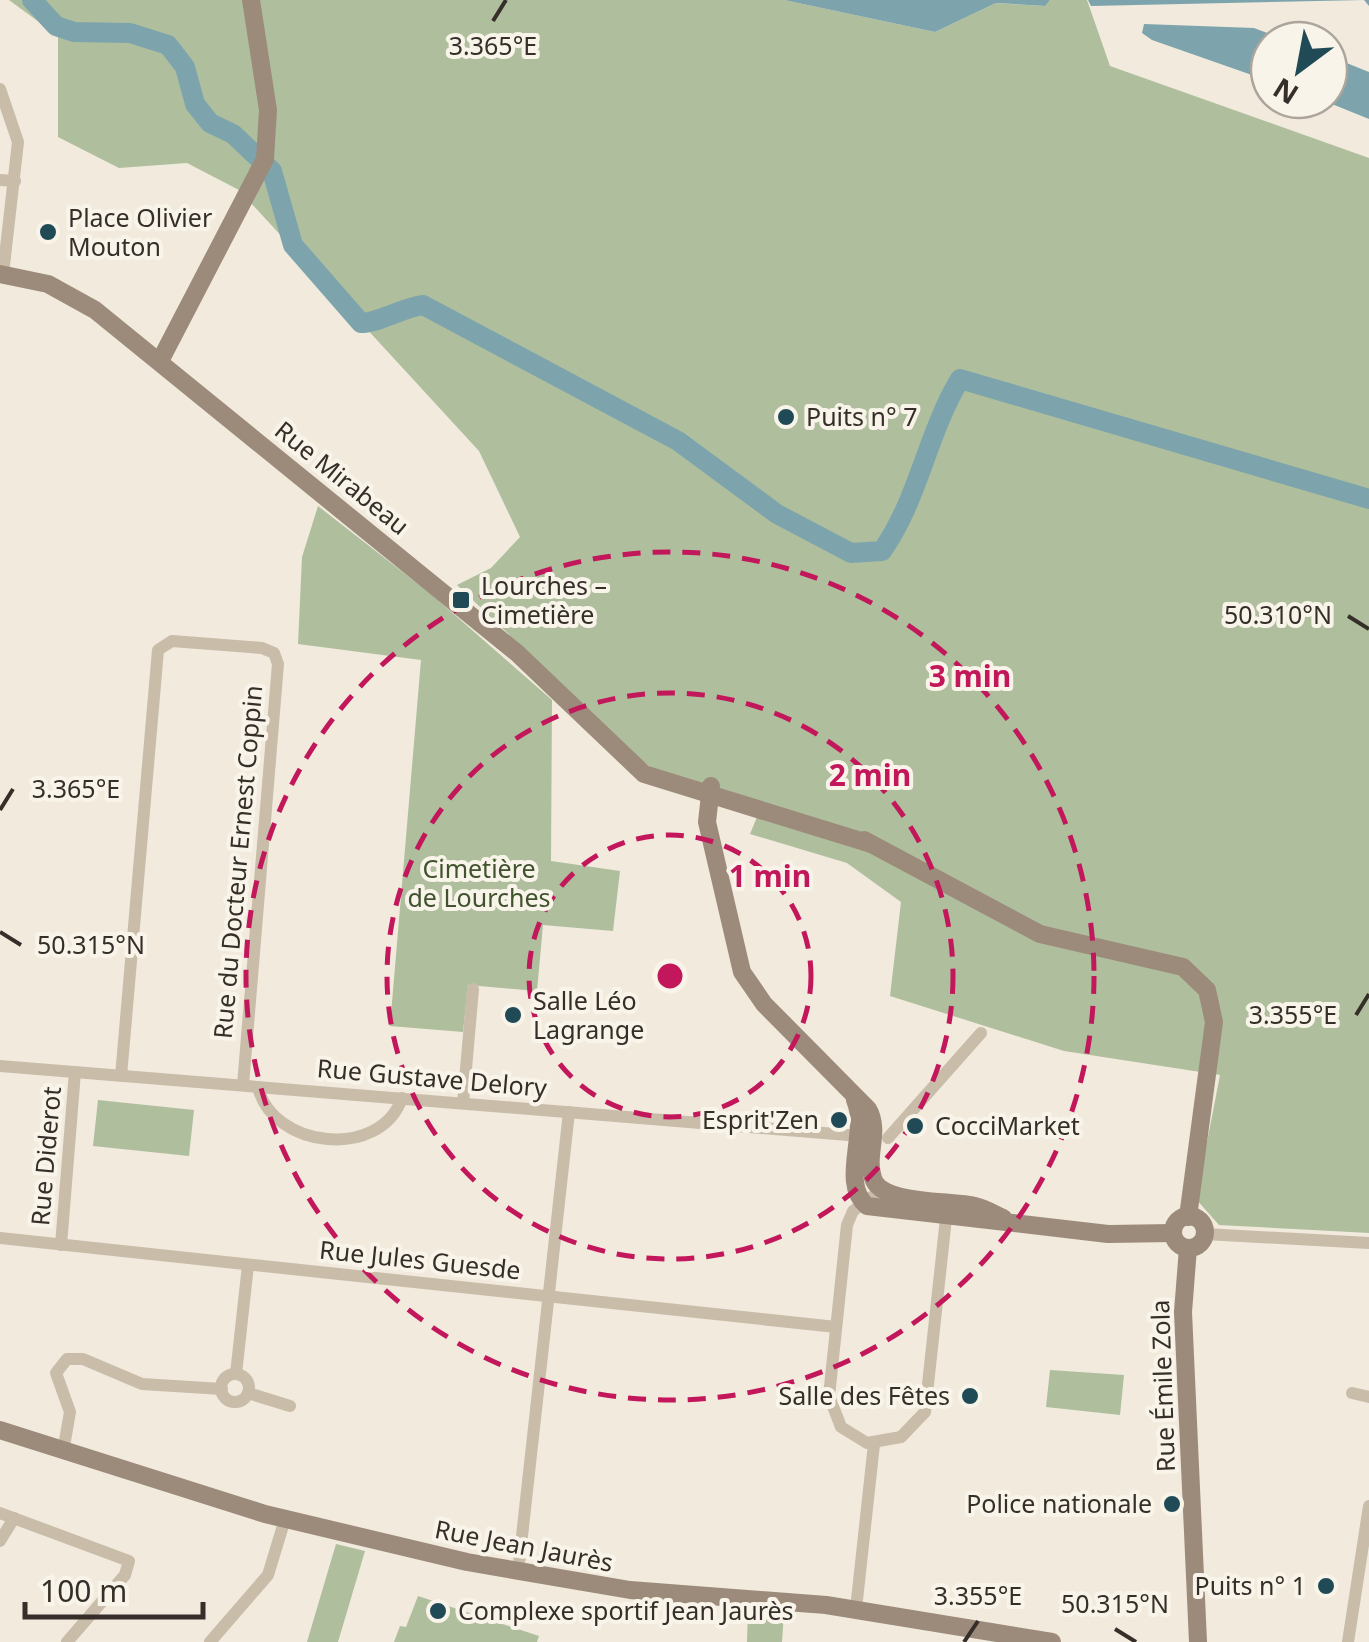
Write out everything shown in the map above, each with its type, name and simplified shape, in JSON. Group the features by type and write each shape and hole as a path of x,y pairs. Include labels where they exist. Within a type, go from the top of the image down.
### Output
{"street":[{"path":"160,361 258,176 267,150 268,110 250,0"},
{"path":"0,90 17,135 15,181 1,274"},
{"path":"0,180 15,181"},
{"name":"Rue Mirabeau","path":"1,274 66,291 160,361 517,653 629,759 871,844 1040,934 1175,964 1202,983 1210,998 1214,1022 1188,1216"},
{"name":"Rue du Docteur Ernest Coppin","path":"122,1076 157,654 168,641 226,645 266,649 278,661 242,1085"},
{"path":"719,793 711,838 734,950 746,979 764,1004 872,1114 872,1172 881,1190 947,1209 1108,1234 1173,1233"},
{"path":"463,1104 474,989"},
{"path":"947,1209 876,1209 862,1203 855,1186 874,1137 981,1032"},
{"name":"Rue Gustave Delory","path":"0,1066 874,1137"},
{"name":"Rue Diderot","path":"61,1245 75,1072"},
{"path":"258,1087 262,1101 286,1124 328,1139 374,1132 394,1114 402,1098"},
{"path":"518,1572 569,1112"},
{"path":"881,1190 862,1203 847,1224 832,1410 846,1432 874,1444 908,1434 926,1406 947,1209"},
{"path":"1188,1216 1200,1221 1205,1234 1199,1244 1188,1248 1177,1243 1173,1233 1176,1223 1188,1216"},
{"path":"1205,1234 1369,1243"},
{"name":"Rue Jules Guesde","path":"0,1238 836,1326"},
{"name":"Rue Émile Zola","path":"1188,1248 1183,1312 1198,1642"},
{"path":"236,1374 248,1264"},
{"path":"62,1452 70,1418 56,1373 68,1359 84,1360 142,1384 222,1389"},
{"path":"236,1374 226,1378 222,1389 226,1398 235,1402 248,1393"},
{"path":"236,1374 248,1382 248,1393"},
{"path":"248,1393 290,1406"},
{"path":"1352,1394 1369,1396"},
{"name":"Rue Jean Jaurès","path":"0,1430 285,1519 518,1572 630,1590 856,1610 1052,1642"},
{"path":"856,1610 874,1444"},
{"path":"1348,1642 1364,1576 1369,1506"},
{"path":"0,1513 129,1562 126,1574 67,1642"},
{"path":"0,1542 14,1518"},
{"path":"210,1642 268,1574 285,1519"}],"green space":[{"path":"9,0 784,0 935,32 996,3 1044,6 1050,0 1087,0 1110,66 1249,115 1249,120 1262,120 1369,158 1369,1233 1219,1225 1196,1199 1220,1075 1064,1051 890,996 901,902 847,863 750,834 757,817 680,791 634,754 457,585 491,568 520,537 479,451 239,190 187,163 119,168 58,137 58,36"},
{"name":"Cimetière de Lourches","path":"318,506 432,595 552,700 551,861 620,871 613,931 543,925 537,991 468,985 463,1032 390,1026 421,660 298,644 302,557"},
{"path":"98,1100 194,1110 189,1156 93,1146"},
{"path":"1050,1370 1124,1375 1120,1415 1046,1407"},
{"path":"336,1544 365,1551 338,1642 307,1642"},
{"name":"Complexe sportif Jean Jaurès","path":"418,1596 539,1636 537,1642 394,1642 400,1626 406,1627"},
{"path":"748,1609 784,1612 782,1642 747,1642"}],"water":[{"path":"784,0 1050,0 1045,6 996,3 935,32"},
{"path":"1088,0 1364,0 1091,6"},
{"path":"1144,24 1249,28 1249,74 1152,40 1142,33"},
{"path":"1349,64 1369,72 1369,119 1349,111"}],"waterway":[{"path":"32,0 56,26 74,32 130,33 168,45 185,67 195,104 210,123 233,134 272,171 293,245 361,323 423,305 678,441 777,514 851,553 882,551 895,531 960,379 1369,499"}],"place":[{"name":"Place Olivier Mouton","path":"48,232"},
{"name":"Puits n° 7","path":"786,417"},
{"name":"Lourches – Cimetière","path":"461,600"},
{"name":"Salle Léo Lagrange","path":"513,1015"},
{"name":"Esprit'Zen","path":"839,1120"},
{"name":"CocciMarket","path":"915,1126"},
{"name":"Salle des Fêtes","path":"970,1396"},
{"name":"Police nationale","path":"1172,1504"},
{"name":"Puits n° 1","path":"1326,1586"},
{"name":"Complexe sportif Jean Jaurès","path":"438,1611"}]}
